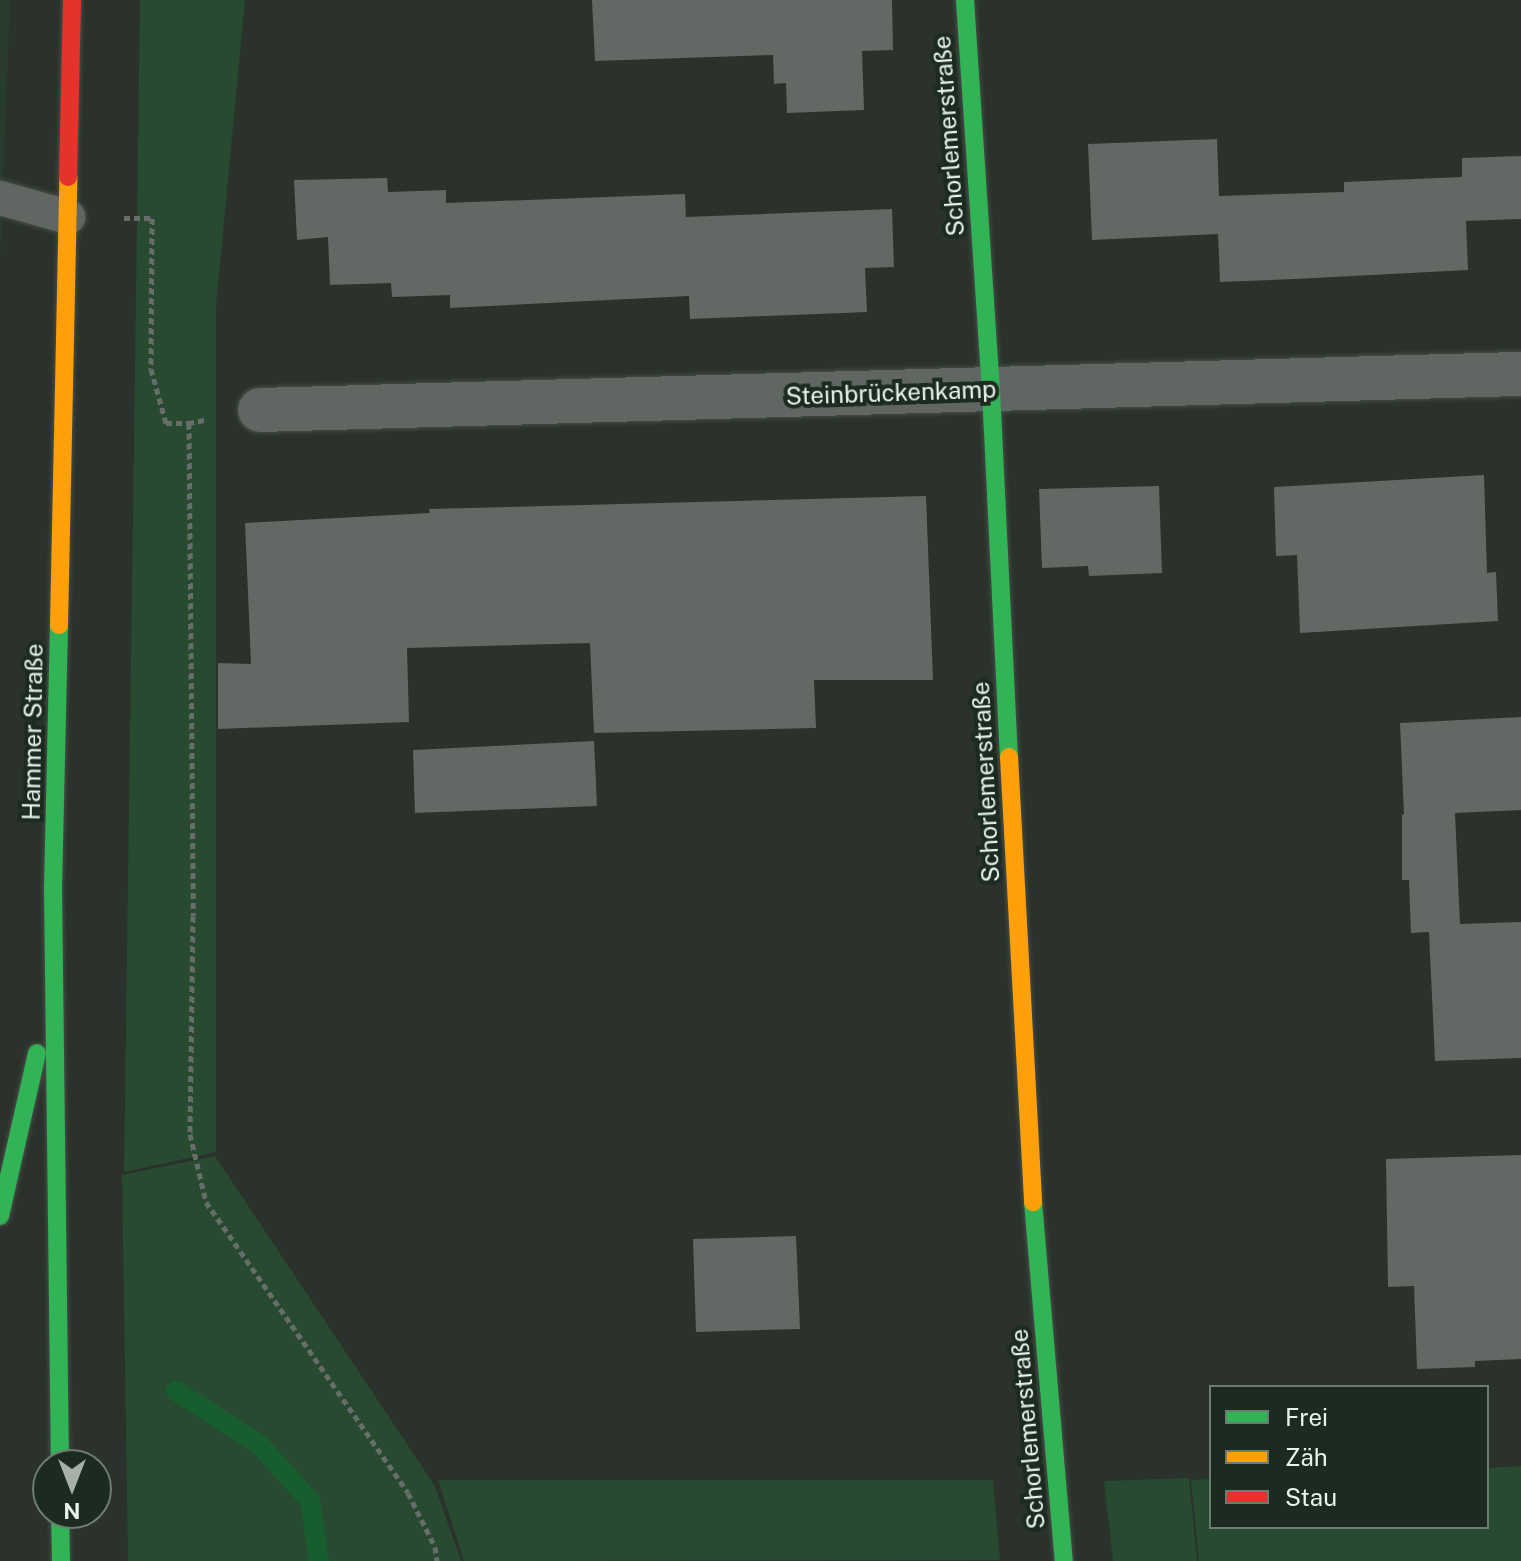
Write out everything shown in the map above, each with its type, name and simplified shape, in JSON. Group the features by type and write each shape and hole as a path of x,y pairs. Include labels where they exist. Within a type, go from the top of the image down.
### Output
{"main road":[{"name":"Hammer Straße","path":"60,1449 53,985 72,0"},
{"name":"Schorlemerstraße","path":"965,0 991,391 1027,1130 1064,1561"},
{"path":"0,1216 53,985"},
{"path":"60,1529 61,1561"}],"street":[{"name":"Steinbrückenkamp","path":"260,410 1521,374"}],"lane":[{"path":"0,198 68,217"}],"path":[{"path":"68,217 152,218 151,369 166,423 189,423 260,410"},
{"path":"189,423 193,916 190,1134 206,1202 408,1493 435,1547 437,1561"}],"shaded area":[{"path":"0,0 10,0 0,261"}],"green space":[{"path":"140,0 245,0 216,306 216,1152 124,1172"},
{"path":"215,1156 435,1486 461,1561 128,1561 122,1175"},
{"path":"1521,1466 1521,1561 1199,1561 1191,1480 1209,1479 1209,1529 1489,1529 1489,1468"},
{"path":"1189,1478 1197,1561 1113,1561 1104,1481"},
{"path":"438,1480 993,1480 1000,1560 464,1561"}],"building":[{"path":"592,0 892,0 893,50 862,51 864,110 787,113 786,83 774,84 773,55 595,61"},
{"path":"1217,139 1219,196 1344,192 1344,182 1462,177 1462,158 1521,156 1521,219 1466,221 1468,270 1295,279 1220,282 1218,234 1092,240 1088,144"},
{"path":"387,178 388,192 446,190 446,203 685,194 686,217 892,209 894,267 865,268 867,312 690,319 689,296 450,308 450,295 392,297 391,283 330,285 328,237 297,240 294,180"},
{"path":"1484,475 1487,573 1496,572 1498,621 1300,633 1297,555 1276,556 1274,487"},
{"path":"1159,486 1162,573 1089,576 1088,566 1042,568 1039,489"},
{"path":"926,496 933,680 814,680 816,728 594,733 590,643 407,648 409,722 218,729 218,663 251,664 245,523 430,513 429,509"},
{"path":"1521,717 1521,810 1455,813 1460,924 1521,922 1521,1058 1435,1061 1429,932 1411,933 1409,880 1402,880 1404,814 1400,723"},
{"path":"594,741 597,806 415,813 413,750"},
{"path":"1521,1155 1521,1359 1475,1361 1475,1367 1417,1369 1414,1286 1388,1287 1386,1159"},
{"path":"796,1236 800,1329 696,1332 693,1239"}],"waterway":[{"path":"176,1391 260,1445 310,1501 319,1561"}],"traffic: fast":[{"path":"965,0 991,391 1009,757"},
{"path":"59,625 53,887 60,1449"},
{"path":"0,1216 37,1053"},
{"path":"1033,1202 1064,1561"},
{"path":"60,1529 61,1561"}],"traffic: slow":[{"path":"59,625 68,177"},
{"path":"1009,757 1033,1202"}],"traffic: jam":[{"path":"68,177 72,0"}]}
